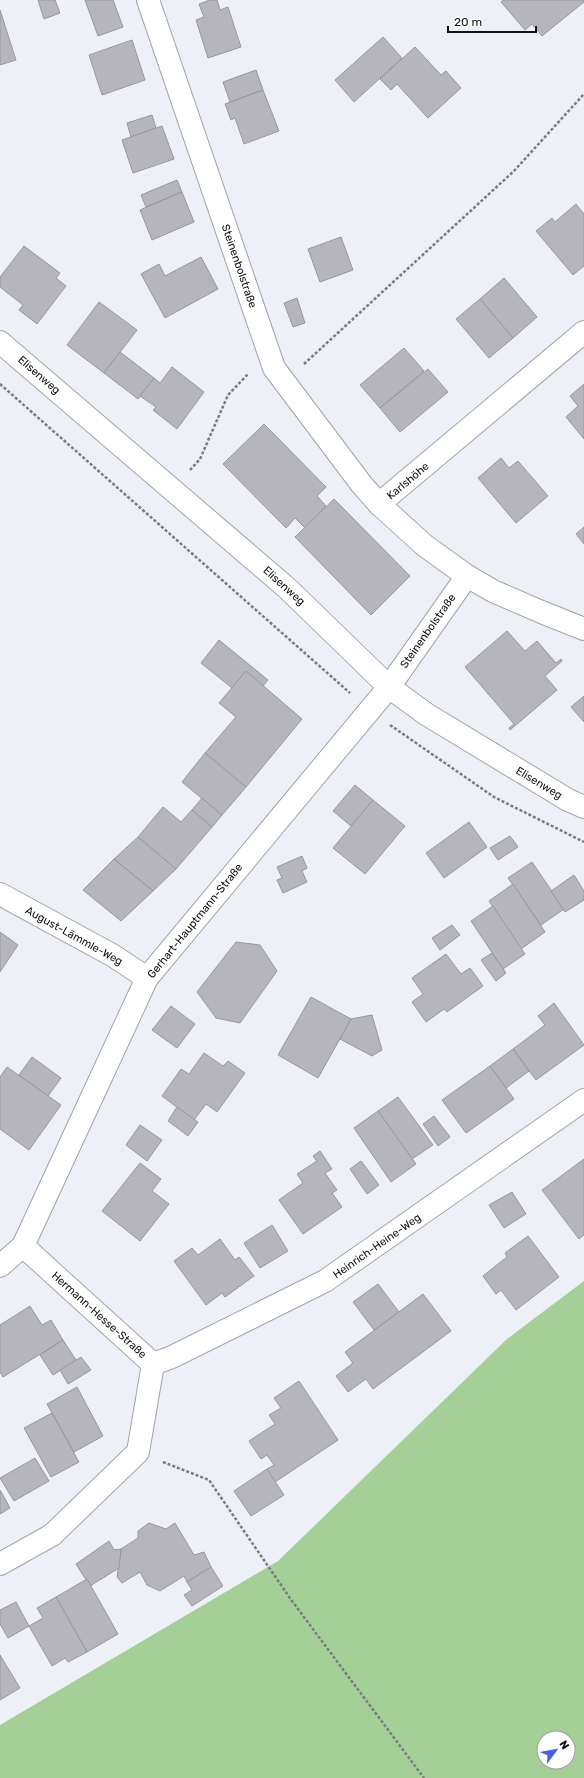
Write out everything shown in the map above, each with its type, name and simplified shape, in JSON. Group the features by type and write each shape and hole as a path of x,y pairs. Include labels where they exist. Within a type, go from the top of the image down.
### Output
{"street":[{"name":"Steinenbolstraße","path":"148,0 274,368 346,466 380,504"},
{"name":"Karlshöhe","path":"584,332 380,504 424,545 467,576 539,611 584,629"},
{"name":"Elisenweg","path":"0,342 287,588 389,687 432,718 568,800 584,807"},
{"name":"Steinenbolstraße","path":"389,687 467,576"},
{"name":"Gerhart-Hauptmann-Straße","path":"0,1266 23,1246 148,978 389,687"},
{"name":"August-Lämmle-Weg","path":"0,894 112,955 148,978"},
{"name":"Heinrich-Heine-Weg","path":"153,1364 172,1358 325,1282 584,1100"},
{"name":"Hermann-Hesse-Straße","path":"23,1246 153,1364 138,1452"},
{"path":"0,1564 52,1535 138,1452"}],"path":[{"path":"274,368 304,364 514,172 584,94"},
{"path":"0,384 370,710 494,798 584,842"},
{"path":"200,459 228,395"},
{"path":"138,1452 209,1480 292,1601 424,1778"}],"green space":[{"path":"584,1281 584,1778 0,1778 0,1725 278,1561 507,1339"}],"building":[{"path":"38,0 55,0 60,13 44,19"},
{"path":"85,0 113,0 123,27 98,36"},
{"path":"210,0 217,0 220,10 228,7 241,47 208,58 196,20 204,17 199,4"},
{"path":"503,0 584,0 584,2 542,36 532,24 525,30 501,2"},
{"path":"0,10 16,60 0,65"},
{"path":"383,37 402,58 354,102 335,80"},
{"path":"132,40 145,80 102,95 89,55"},
{"path":"415,47 441,75 446,71 461,88 428,118 397,84 391,90 380,79"},
{"path":"256,70 263,90 230,102 223,82"},
{"path":"263,90 279,131 244,144 235,118 231,120 225,104"},
{"path":"152,115 156,128 131,137 127,123"},
{"path":"162,126 174,159 133,173 122,140"},
{"path":"177,180 182,192 146,207 141,195"},
{"path":"182,192 194,222 152,240 140,210"},
{"path":"576,204 584,214 584,266 573,275 536,231 552,218 555,222"},
{"path":"341,237 353,270 320,282 308,249"},
{"path":"24,246 60,273 56,278 66,286 37,324 19,310 23,305 0,287 0,277"},
{"path":"201,257 218,289 165,318 141,274 159,264 165,276"},
{"path":"504,278 537,317 513,338 480,299"},
{"path":"297,298 305,323 293,327 284,303"},
{"path":"480,299 513,338 489,358 456,319"},
{"path":"99,302 137,330 104,373 67,345"},
{"path":"404,348 424,371 380,408 360,385"},
{"path":"120,352 154,378 138,399 104,373"},
{"path":"172,367 204,392 177,429 153,410 156,407 140,396 154,378 160,383"},
{"path":"428,369 448,392 400,432 380,408"},
{"path":"584,384 584,439 566,417 578,406 570,396"},
{"path":"264,424 326,487 317,496 326,506 305,528 295,518 286,528 223,464"},
{"path":"501,458 509,468 518,461 548,496 516,523 478,478"},
{"path":"334,499 410,576 371,615 295,537"},
{"path":"584,527 584,544 576,534"},
{"path":"507,631 525,651 537,641 556,663 561,659 562,661 545,676 557,690 510,730 509,728 514,724 465,667"},
{"path":"219,640 268,680 263,686 246,671 232,688 201,663"},
{"path":"246,671 302,719 246,787 205,753 236,717 219,703"},
{"path":"584,696 584,722 571,707"},
{"path":"205,753 246,787 222,815 182,782"},
{"path":"355,785 373,800 351,826 333,811"},
{"path":"202,798 222,815 212,827 192,810"},
{"path":"373,800 405,826 365,874 333,848"},
{"path":"163,807 181,822 192,810 212,827 176,869 138,837"},
{"path":"469,822 487,847 444,878 426,853"},
{"path":"510,836 518,847 498,860 490,848"},
{"path":"138,837 176,869 153,891 114,859"},
{"path":"302,856 307,868 302,871 307,882 283,893 277,880 282,878 277,867"},
{"path":"114,859 153,891 121,921 83,890"},
{"path":"532,862 564,909 541,925 508,878"},
{"path":"574,875 584,891 584,900 565,912 551,891"},
{"path":"513,884 545,932 521,949 489,901"},
{"path":"493,906 525,954 503,969 471,921"},
{"path":"452,925 460,935 440,950 432,938"},
{"path":"0,932 18,945 0,972"},
{"path":"236,942 260,945 277,971 240,1023 216,1018 197,992"},
{"path":"492,953 506,973 496,981 481,960"},
{"path":"446,954 461,974 470,968 483,986 447,1012 444,1009 426,1022 412,1002 423,994 412,978"},
{"path":"311,997 351,1019 318,1078 278,1055"},
{"path":"554,1003 584,1045 536,1080 513,1049 545,1025 538,1016"},
{"path":"171,1006 195,1024 177,1048 152,1030"},
{"path":"372,1015 382,1050 372,1056 340,1039 351,1019"},
{"path":"513,1049 529,1071 506,1088 490,1066"},
{"path":"204,1053 223,1066 228,1061 245,1073 217,1112 206,1104 194,1120 162,1096 181,1069 189,1074"},
{"path":"32,1057 61,1078 48,1096 19,1075"},
{"path":"490,1066 514,1099 466,1133 442,1100"},
{"path":"7,1067 61,1105 29,1150 0,1129 0,1077"},
{"path":"398,1097 433,1145 412,1159 378,1111"},
{"path":"177,1107 198,1122 188,1136 168,1121"},
{"path":"378,1111 416,1164 391,1182 354,1128"},
{"path":"434,1116 450,1137 438,1146 423,1124"},
{"path":"140,1125 162,1140 147,1161 126,1145"},
{"path":"320,1151 332,1169 325,1173 337,1190 332,1193 342,1207 303,1234 279,1200 303,1183 297,1174 317,1161 313,1156"},
{"path":"584,1159 584,1235 579,1239 542,1190"},
{"path":"361,1161 379,1185 367,1194 350,1169"},
{"path":"140,1163 161,1179 152,1191 169,1204 140,1241 102,1211"},
{"path":"512,1192 526,1214 504,1228 489,1205"},
{"path":"272,1225 288,1251 260,1268 244,1243"},
{"path":"528,1236 559,1277 516,1310 501,1290 496,1294 483,1276 507,1257 505,1253"},
{"path":"220,1239 235,1260 239,1257 254,1276 225,1297 222,1293 206,1305 174,1261 192,1248 198,1255"},
{"path":"378,1284 399,1312 374,1330 353,1302"},
{"path":"423,1294 451,1331 373,1389 366,1379 348,1392 336,1376 353,1363 345,1352"},
{"path":"30,1306 42,1325 51,1320 63,1340 3,1377 0,1372 0,1325"},
{"path":"63,1340 76,1360 53,1375 40,1355"},
{"path":"81,1357 91,1370 68,1384 60,1370"},
{"path":"299,1381 338,1440 275,1482 267,1469 274,1465 267,1455 261,1459 249,1441 275,1424 269,1415 281,1408 274,1398"},
{"path":"77,1387 103,1436 74,1452 47,1404"},
{"path":"52,1413 79,1462 51,1477 24,1428"},
{"path":"35,1458 49,1481 14,1501 0,1478"},
{"path":"267,1469 284,1495 251,1516 234,1491"},
{"path":"0,1490 10,1508 0,1514"},
{"path":"149,1523 166,1529 175,1523 194,1555 204,1552 211,1567 187,1582 184,1576 160,1591 147,1585 140,1572 122,1583 117,1577 121,1549 138,1538 138,1531"},
{"path":"109,1541 114,1550 121,1549 119,1568 90,1586 76,1564"},
{"path":"211,1567 223,1586 192,1606 184,1595 192,1590 187,1582"},
{"path":"87,1579 118,1634 87,1652 56,1597"},
{"path":"56,1597 87,1652 68,1662 65,1658 52,1666 29,1626 43,1618 37,1608"},
{"path":"16,1602 29,1626 8,1638 0,1624 0,1610"},
{"path":"0,1655 20,1688 0,1700"}]}
